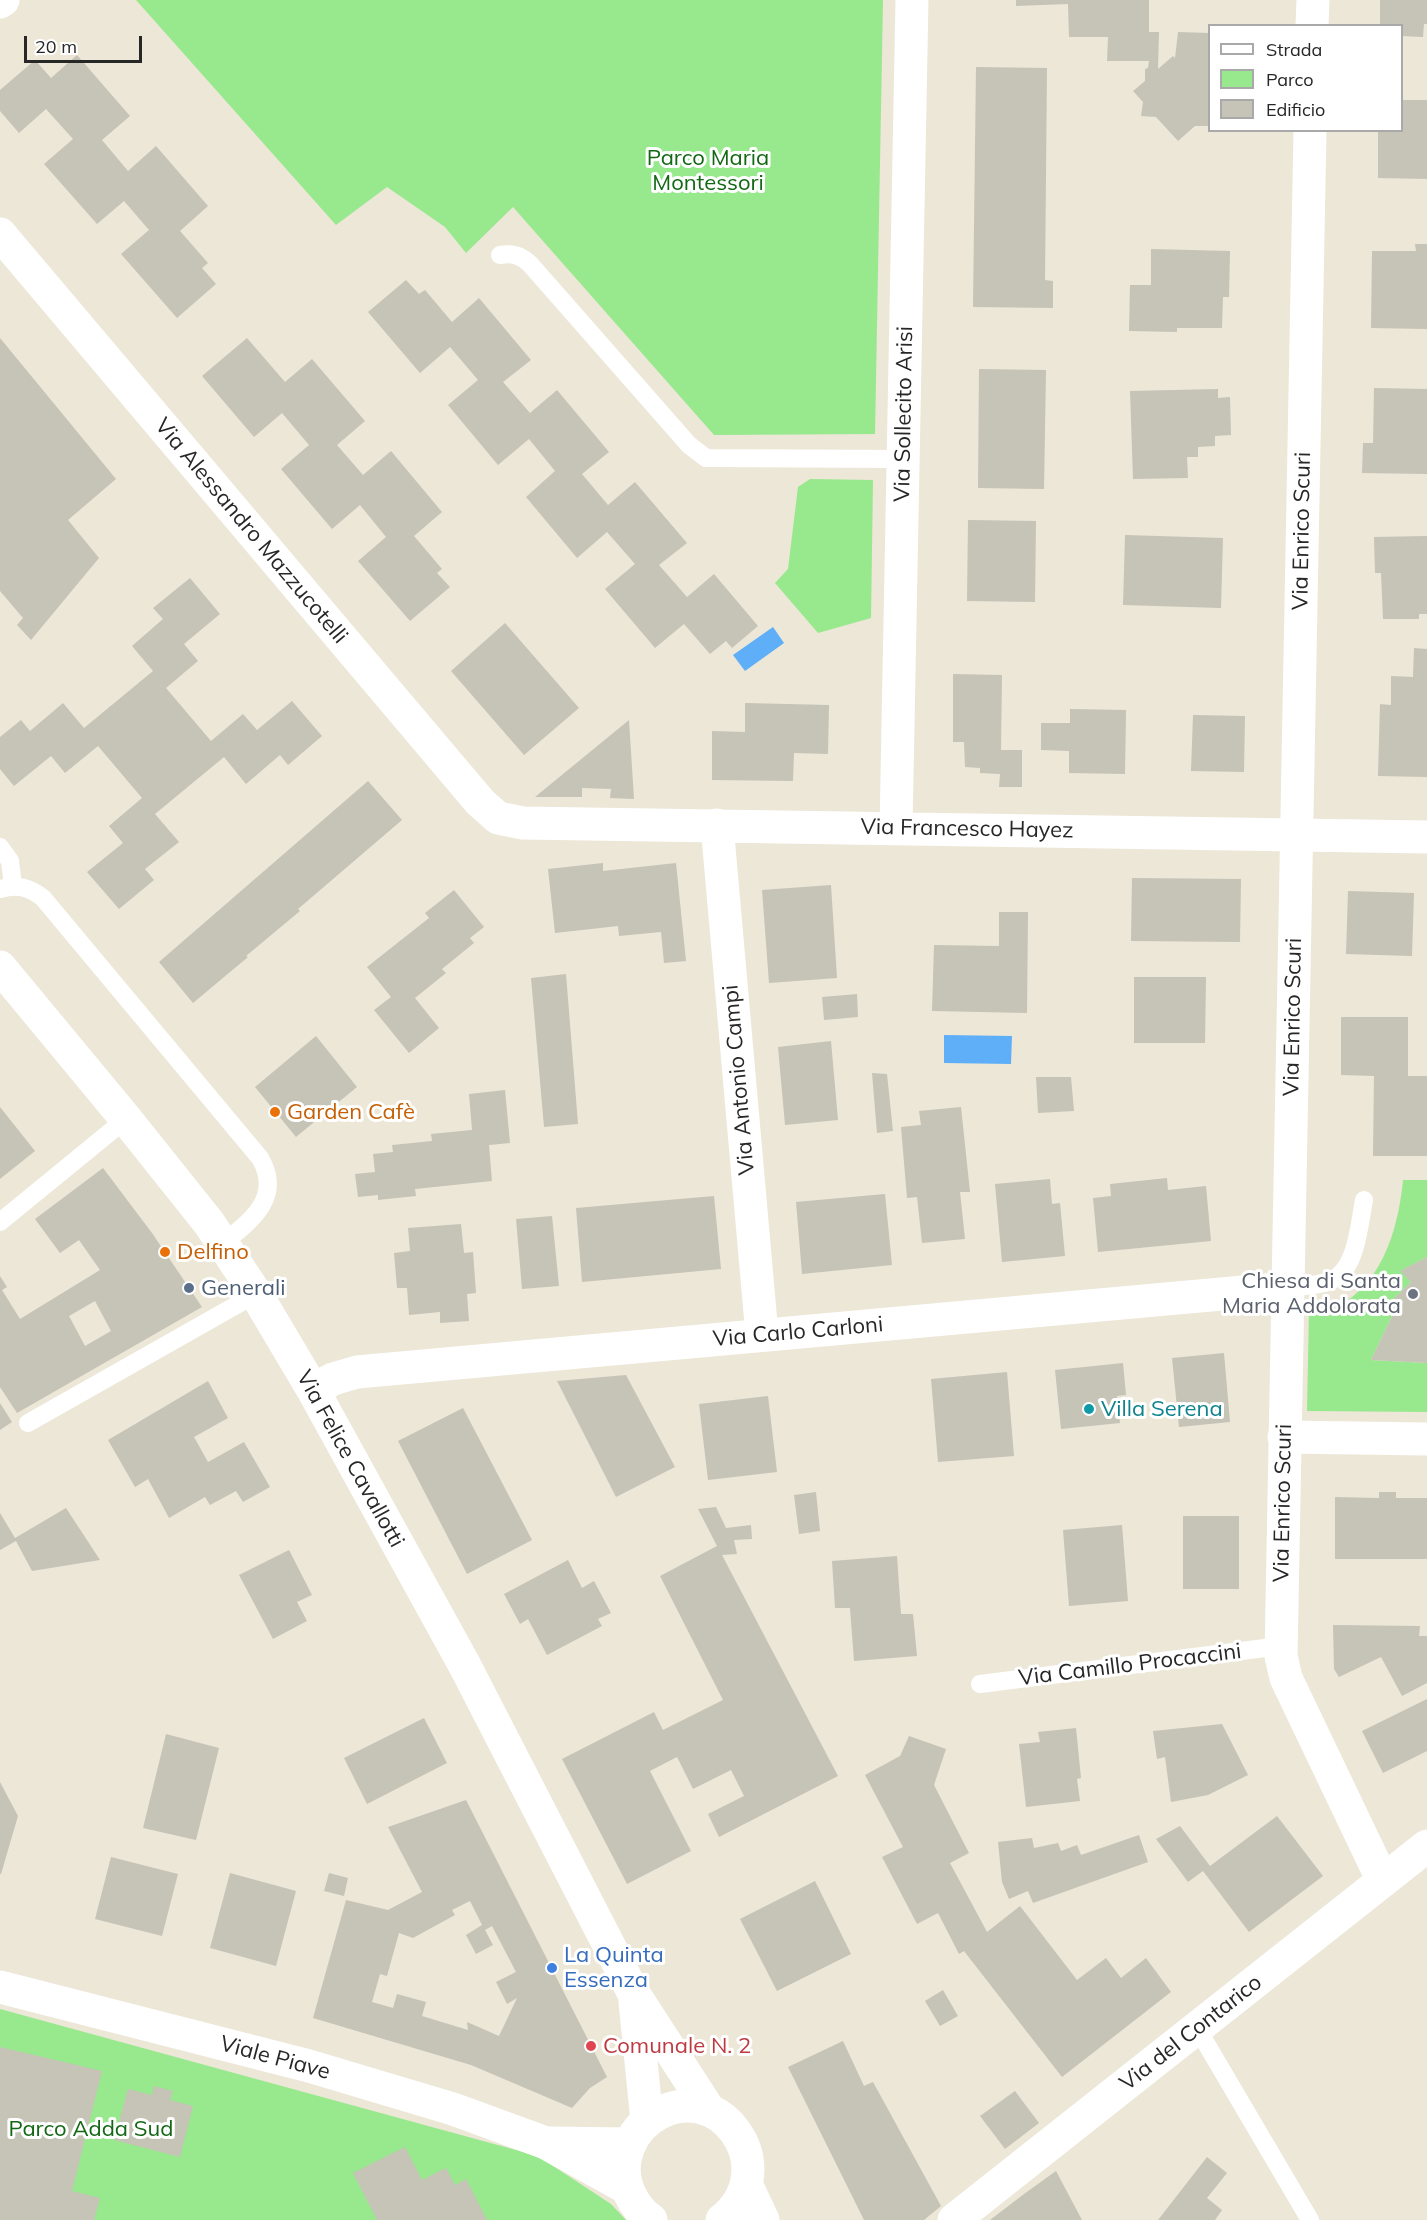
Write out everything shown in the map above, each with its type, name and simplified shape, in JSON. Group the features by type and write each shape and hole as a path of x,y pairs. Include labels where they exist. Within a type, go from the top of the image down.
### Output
{"street":[{"name":"Via Sollecito Arisi","path":"896,828 912,0"},
{"path":"1312,24 1313,0"},
{"name":"Via Enrico Scuri","path":"1310,132 1281,1656 1286,1678 1383,1881"},
{"name":"Via Alessandro Mazzucotelli","path":"0,234 480,802 498,818 507,820"},
{"name":"Via Francesco Hayez","path":"507,820 523,823 1427,837"},
{"name":"Via Antonio Campi","path":"717,825 762,1335"},
{"name":"Via Felice Cavallotti","path":"0,967 126,1119 223,1243 256,1294 313,1390 473,1682 634,1994 709,2110"},
{"name":"Via Carlo Carloni","path":"313,1390 333,1379 357,1372 1288,1288"},
{"path":"1284,1437 1427,1439"},
{"name":"Via del Contarico","path":"954,2220 1427,1846"},
{"name":"Viale Piave","path":"0,1987 384,2087 453,2109 546,2143 627,2188"},
{"name":"Via Felice Cavallotti","path":"627,2188 624,2164 638,2133 634,1994"},
{"path":"638,2133 665,2110 698,2107 709,2110 724,2119 738,2133 748,2159 747,2186 735,2209 723,2220"},
{"name":"Viale Piave","path":"546,2143 638,2133"},
{"path":"747,2186 763,2220"},
{"path":"627,2188 637,2207 651,2220"}],"lane":[{"path":"500,255 510,253 520,255 530,264 688,445 706,458 903,459"},
{"path":"0,847 10,861 7,888 28,888 43,898 266,1168 267,1192 262,1205 254,1217 223,1243"},
{"path":"0,1222 126,1119"},
{"path":"1288,1288 1321,1284 1333,1280 1341,1273 1354,1248 1364,1200"},
{"path":"28,1423 256,1294"},
{"name":"Via Camillo Procaccini","path":"980,1684 1281,1646"},
{"path":"1197,2028 1310,2220"}],"green space":[{"name":"Parco Maria Montessori","path":"136,0 883,0 875,434 714,435 513,207 466,253 445,227 387,187 336,225"},
{"path":"810,479 873,480 871,618 818,633 775,583 788,569 798,487"},
{"path":"1403,1180 1427,1180 1427,1257 1401,1271 1411,1282 1386,1306 1393,1314 1371,1360 1427,1363 1427,1412 1307,1411 1309,1310 1328,1308 1345,1302 1370,1278 1380,1264 1393,1231"},
{"name":"Parco Adda Sud","path":"0,2009 538,2156 611,2204 626,2220 0,2220"}],"water":[{"path":"773,627 784,643 745,671 733,655"},
{"path":"944,1035 1012,1036 1011,1064 944,1063"}],"building":[{"path":"1016,0 1149,0 1149,32 1159,32 1158,69 1173,56 1175,58 1178,32 1208,33 1208,126 1195,126 1178,141 1156,117 1141,116 1143,102 1133,91 1145,81 1145,69 1148,68 1149,61 1107,61 1108,37 1069,37 1068,4 1016,6"},
{"path":"1380,0 1427,0 1427,24 1424,24 1423,37 1403,36 1403,24 1380,24"},
{"path":"77,55 130,116 102,140 128,171 156,146 208,206 180,231 208,263 202,268 216,284 177,318 121,254 149,230 124,201 97,224 44,164 73,139 46,109 19,133 0,111 0,90 35,60 51,78"},
{"path":"976,67 1047,68 1045,280 1053,281 1053,308 973,307"},
{"path":"1403,100 1427,100 1427,179 1378,178 1378,132 1403,132"},
{"path":"1415,244 1427,244 1427,329 1371,328 1372,251 1416,251"},
{"path":"1151,249 1230,251 1229,297 1223,297 1222,328 1177,328 1177,332 1129,331 1130,285 1151,285"},
{"path":"406,280 419,294 425,290 452,322 479,298 531,360 503,382 530,413 557,390 609,452 582,474 608,505 635,482 687,543 659,565 687,597 714,574 758,626 732,648 726,641 710,654 684,624 655,648 605,589 635,564 607,532 577,558 526,497 555,471 529,439 498,465 448,405 478,380 450,347 420,373 368,312"},
{"path":"0,338 116,479 68,520 99,558 31,640 17,625 23,618 0,591"},
{"path":"247,338 285,382 312,359 365,421 337,445 363,475 391,451 442,512 414,536 442,569 437,573 450,587 410,621 358,561 386,537 360,505 332,529 281,469 309,445 282,413 254,437 202,376"},
{"path":"979,369 1046,370 1044,489 978,488"},
{"path":"1374,388 1427,389 1427,474 1362,473 1363,443 1373,443"},
{"path":"1218,389 1218,398 1230,397 1231,435 1215,436 1215,446 1198,447 1198,457 1187,457 1188,478 1133,479 1130,391"},
{"path":"968,520 1036,521 1035,602 967,601"},
{"path":"1125,535 1223,538 1221,608 1123,605"},
{"path":"1427,536 1427,614 1419,614 1419,619 1383,619 1381,573 1375,573 1374,537"},
{"path":"190,578 220,614 184,644 198,661 166,688 211,741 243,714 257,730 292,701 322,736 288,765 280,755 246,784 224,757 155,814 179,842 145,869 154,880 119,909 87,872 123,843 109,826 142,798 98,746 65,773 51,756 14,786 0,769 0,737 21,720 30,731 63,703 84,728 153,671 132,646 163,619 153,608"},
{"path":"505,623 579,708 524,755 451,671"},
{"path":"1414,648 1427,649 1427,777 1378,776 1380,704 1391,705 1391,676 1413,677"},
{"path":"953,674 1002,675 1001,750 1022,750 1022,787 999,787 1000,774 980,773 980,768 965,767 964,742 953,742"},
{"path":"745,703 829,705 828,754 794,753 793,781 712,780 712,731 745,732"},
{"path":"1070,709 1126,710 1125,774 1069,773 1069,751 1041,750 1041,723 1070,723"},
{"path":"1193,715 1245,716 1244,772 1191,771"},
{"path":"629,720 634,799 610,798 611,789 582,788 582,797 535,797"},
{"path":"368,781 402,820 193,1003 159,962"},
{"path":"603,863 603,871 676,863 686,961 664,963 661,932 619,936 618,926 555,933 548,869"},
{"path":"1132,878 1241,879 1240,942 1131,941"},
{"path":"831,885 837,978 769,983 762,890"},
{"path":"454,890 484,927 470,938 474,943 442,969 446,973 415,998 439,1028 409,1053 374,1010 391,997 367,967 429,918 425,913"},
{"path":"1348,891 1414,893 1412,956 1346,954"},
{"path":"999,912 1028,912 1027,1013 932,1011 934,945 999,946"},
{"path":"566,974 578,1124 544,1127 531,978"},
{"path":"1134,977 1206,977 1205,1043 1134,1043"},
{"path":"857,994 858,1017 824,1020 822,997"},
{"path":"1341,1017 1408,1017 1408,1076 1427,1076 1427,1156 1373,1156 1374,1076 1341,1075"},
{"path":"316,1036 357,1087 296,1137 255,1087"},
{"path":"831,1041 838,1120 785,1125 778,1047"},
{"path":"872,1073 887,1074 893,1131 877,1133"},
{"path":"1036,1077 1071,1077 1074,1111 1038,1113"},
{"path":"505,1090 510,1143 489,1145 492,1181 415,1189 416,1196 378,1200 378,1195 358,1197 355,1174 375,1172 373,1154 393,1152 392,1145 432,1141 431,1134 472,1130 469,1094"},
{"path":"0,1107 35,1151 0,1179"},
{"path":"961,1107 970,1192 960,1192 965,1239 922,1243 917,1197 907,1198 901,1127 921,1125 919,1111"},
{"path":"103,1168 152,1233 202,1307 17,1413 0,1387 0,1276 7,1287 2,1290 20,1319 100,1270 79,1240 60,1253 35,1219","holes":["95,1301 111,1331 85,1346 69,1316"]},
{"path":"1167,1178 1168,1190 1206,1186 1211,1241 1098,1252 1093,1198 1111,1196 1110,1184"},
{"path":"1050,1179 1052,1204 1060,1203 1065,1256 1002,1262 995,1184"},
{"path":"885,1194 892,1265 802,1274 796,1202"},
{"path":"714,1196 721,1269 582,1282 576,1208"},
{"path":"552,1216 559,1286 522,1289 516,1219"},
{"path":"461,1224 464,1253 473,1252 476,1293 467,1294 469,1321 440,1323 440,1312 409,1315 407,1288 397,1288 394,1253 410,1251 408,1228"},
{"name":"Chiesa di Santa Maria Addolorata","path":"1427,1257 1427,1363 1371,1360 1393,1314 1386,1306 1411,1282 1400,1271"},
{"path":"1224,1353 1230,1422 1179,1427 1172,1358"},
{"name":"Villa Serena","path":"1123,1363 1126,1395 1117,1396 1120,1423 1061,1429 1055,1370"},
{"path":"1007,1372 1014,1456 938,1462 931,1379"},
{"path":"626,1375 675,1467 616,1497 557,1381"},
{"path":"208,1381 228,1418 194,1437 208,1462 244,1442 270,1487 243,1502 236,1491 210,1505 205,1497 169,1518 148,1479 135,1487 108,1440"},
{"path":"768,1396 777,1472 708,1480 699,1404"},
{"path":"0,1403 12,1422 0,1430"},
{"path":"463,1408 532,1540 467,1574 398,1441"},
{"path":"816,1492 820,1531 799,1534 794,1495"},
{"path":"1379,1492 1396,1492 1396,1498 1427,1498 1427,1559 1335,1559 1335,1497 1379,1498"},
{"path":"716,1507 726,1528 751,1525 752,1539 734,1540 737,1554 722,1555 838,1776 719,1837 708,1814 744,1796 731,1770 693,1789 677,1757 650,1771 691,1851 627,1884 562,1759 654,1712 663,1730 723,1700 660,1576 717,1546 698,1509"},
{"path":"66,1508 100,1560 32,1571 16,1541 0,1550 0,1513 15,1538"},
{"path":"1183,1516 1239,1516 1239,1589 1183,1589"},
{"path":"1122,1525 1128,1601 1069,1606 1063,1530"},
{"path":"289,1550 312,1595 297,1602 307,1621 273,1639 239,1575"},
{"path":"897,1556 901,1614 913,1614 917,1656 854,1661 850,1608 835,1608 832,1561"},
{"path":"568,1560 582,1588 594,1581 611,1613 598,1619 602,1626 547,1655 528,1619 520,1624 504,1594"},
{"path":"1333,1625 1420,1626 1419,1636 1427,1636 1427,1683 1402,1696 1381,1657 1339,1677 1334,1669"},
{"path":"1427,1699 1427,1751 1383,1773 1362,1731"},
{"path":"424,1718 447,1763 367,1804 344,1758"},
{"path":"1222,1724 1248,1775 1208,1795 1171,1802 1165,1757 1157,1759 1153,1731"},
{"path":"1076,1728 1081,1778 1077,1779 1080,1801 1026,1807 1019,1744 1040,1742 1038,1732"},
{"path":"166,1734 219,1748 196,1840 143,1828"},
{"path":"909,1736 946,1749 934,1785 969,1853 950,1863 987,1932 1020,1906 1077,1980 1106,1958 1121,1978 1146,1958 1171,1992 1062,2077 964,1951 959,1954 938,1913 917,1924 882,1857 903,1847 865,1775 900,1756"},
{"path":"0,1782 18,1816 1,1874 0,1874"},
{"path":"466,1800 607,2077 590,2088 572,2108 471,2065 313,2018 346,1900 388,1910 422,1892 388,1827","holes":["470,1901 482,1925 466,1935 476,1954 493,1945 485,1930 492,1926 516,1972 496,1982 507,2004 517,1998 499,2036 467,2022 468,2030 422,2016 426,2002 397,1994 393,2008 372,2002 380,1974 387,1976 399,1933 413,1938 455,1915 452,1910"]},
{"path":"1277,1816 1323,1876 1249,1932 1203,1871 1188,1882 1156,1839 1180,1826 1210,1866"},
{"path":"1139,1835 1148,1862 1033,1903 1028,1891 1009,1899 1002,1882 998,1842 1032,1838 1034,1848 1058,1843 1061,1851 1077,1845 1081,1855"},
{"path":"111,1857 178,1874 162,1936 95,1919"},
{"path":"230,1873 296,1891 276,1966 210,1948"},
{"path":"329,1873 348,1878 344,1896 324,1891"},
{"path":"815,1881 851,1954 777,1991 740,1919"},
{"path":"943,1990 958,2016 940,2026 925,2001"},
{"path":"843,2041 864,2086 873,2082 941,2206 924,2220 864,2220 788,2067"},
{"path":"0,2047 102,2071 72,2191 100,2198 94,2220 0,2220"},
{"path":"154,2086 173,2091 170,2100 193,2106 180,2157 114,2140 128,2089 152,2095"},
{"path":"1015,2091 1039,2123 1005,2149 980,2116"},
{"path":"405,2147 422,2180 446,2168 455,2185 466,2179 487,2220 377,2220 353,2173"},
{"path":"1207,2157 1227,2173 1207,2198 1222,2210 1215,2220 1158,2220"},
{"path":"1056,2171 1082,2220 990,2220 1024,2194"}],"place":[{"name":"Garden Cafè","path":"275,1112"},
{"name":"Delfino","path":"165,1252"},
{"name":"Generali","path":"189,1288"},
{"name":"Chiesa di Santa Maria Addolorata","path":"1413,1294"},
{"name":"Villa Serena","path":"1089,1409"},
{"name":"La Quinta Essenza","path":"552,1968"},
{"name":"Comunale N. 2","path":"591,2046"}]}
